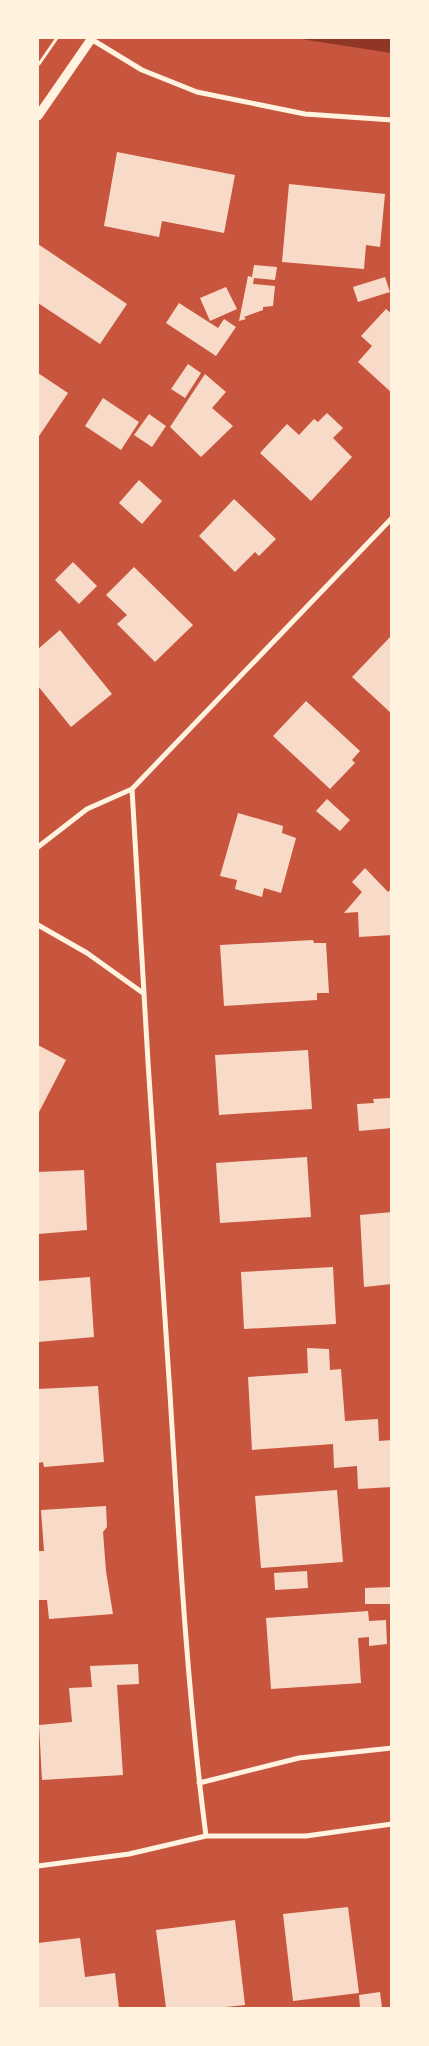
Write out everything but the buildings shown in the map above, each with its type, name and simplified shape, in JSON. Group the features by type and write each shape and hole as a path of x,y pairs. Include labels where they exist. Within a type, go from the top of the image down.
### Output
{"street":[{"path":"38,116 91,38 142,70 197,92 305,114 392,120"},
{"path":"38,847 87,809 132,788 392,518"},
{"path":"132,788 143,993 180,1546 199,1783 206,1836"},
{"path":"38,925 88,954 143,993"},
{"path":"199,1783 299,1758 392,1748"},
{"path":"38,1866 129,1854 206,1836 306,1836 392,1824"}],"path":[{"path":"38,67 57,38"}],"shaded area":[{"path":"295,38 391,38 391,53"}]}
